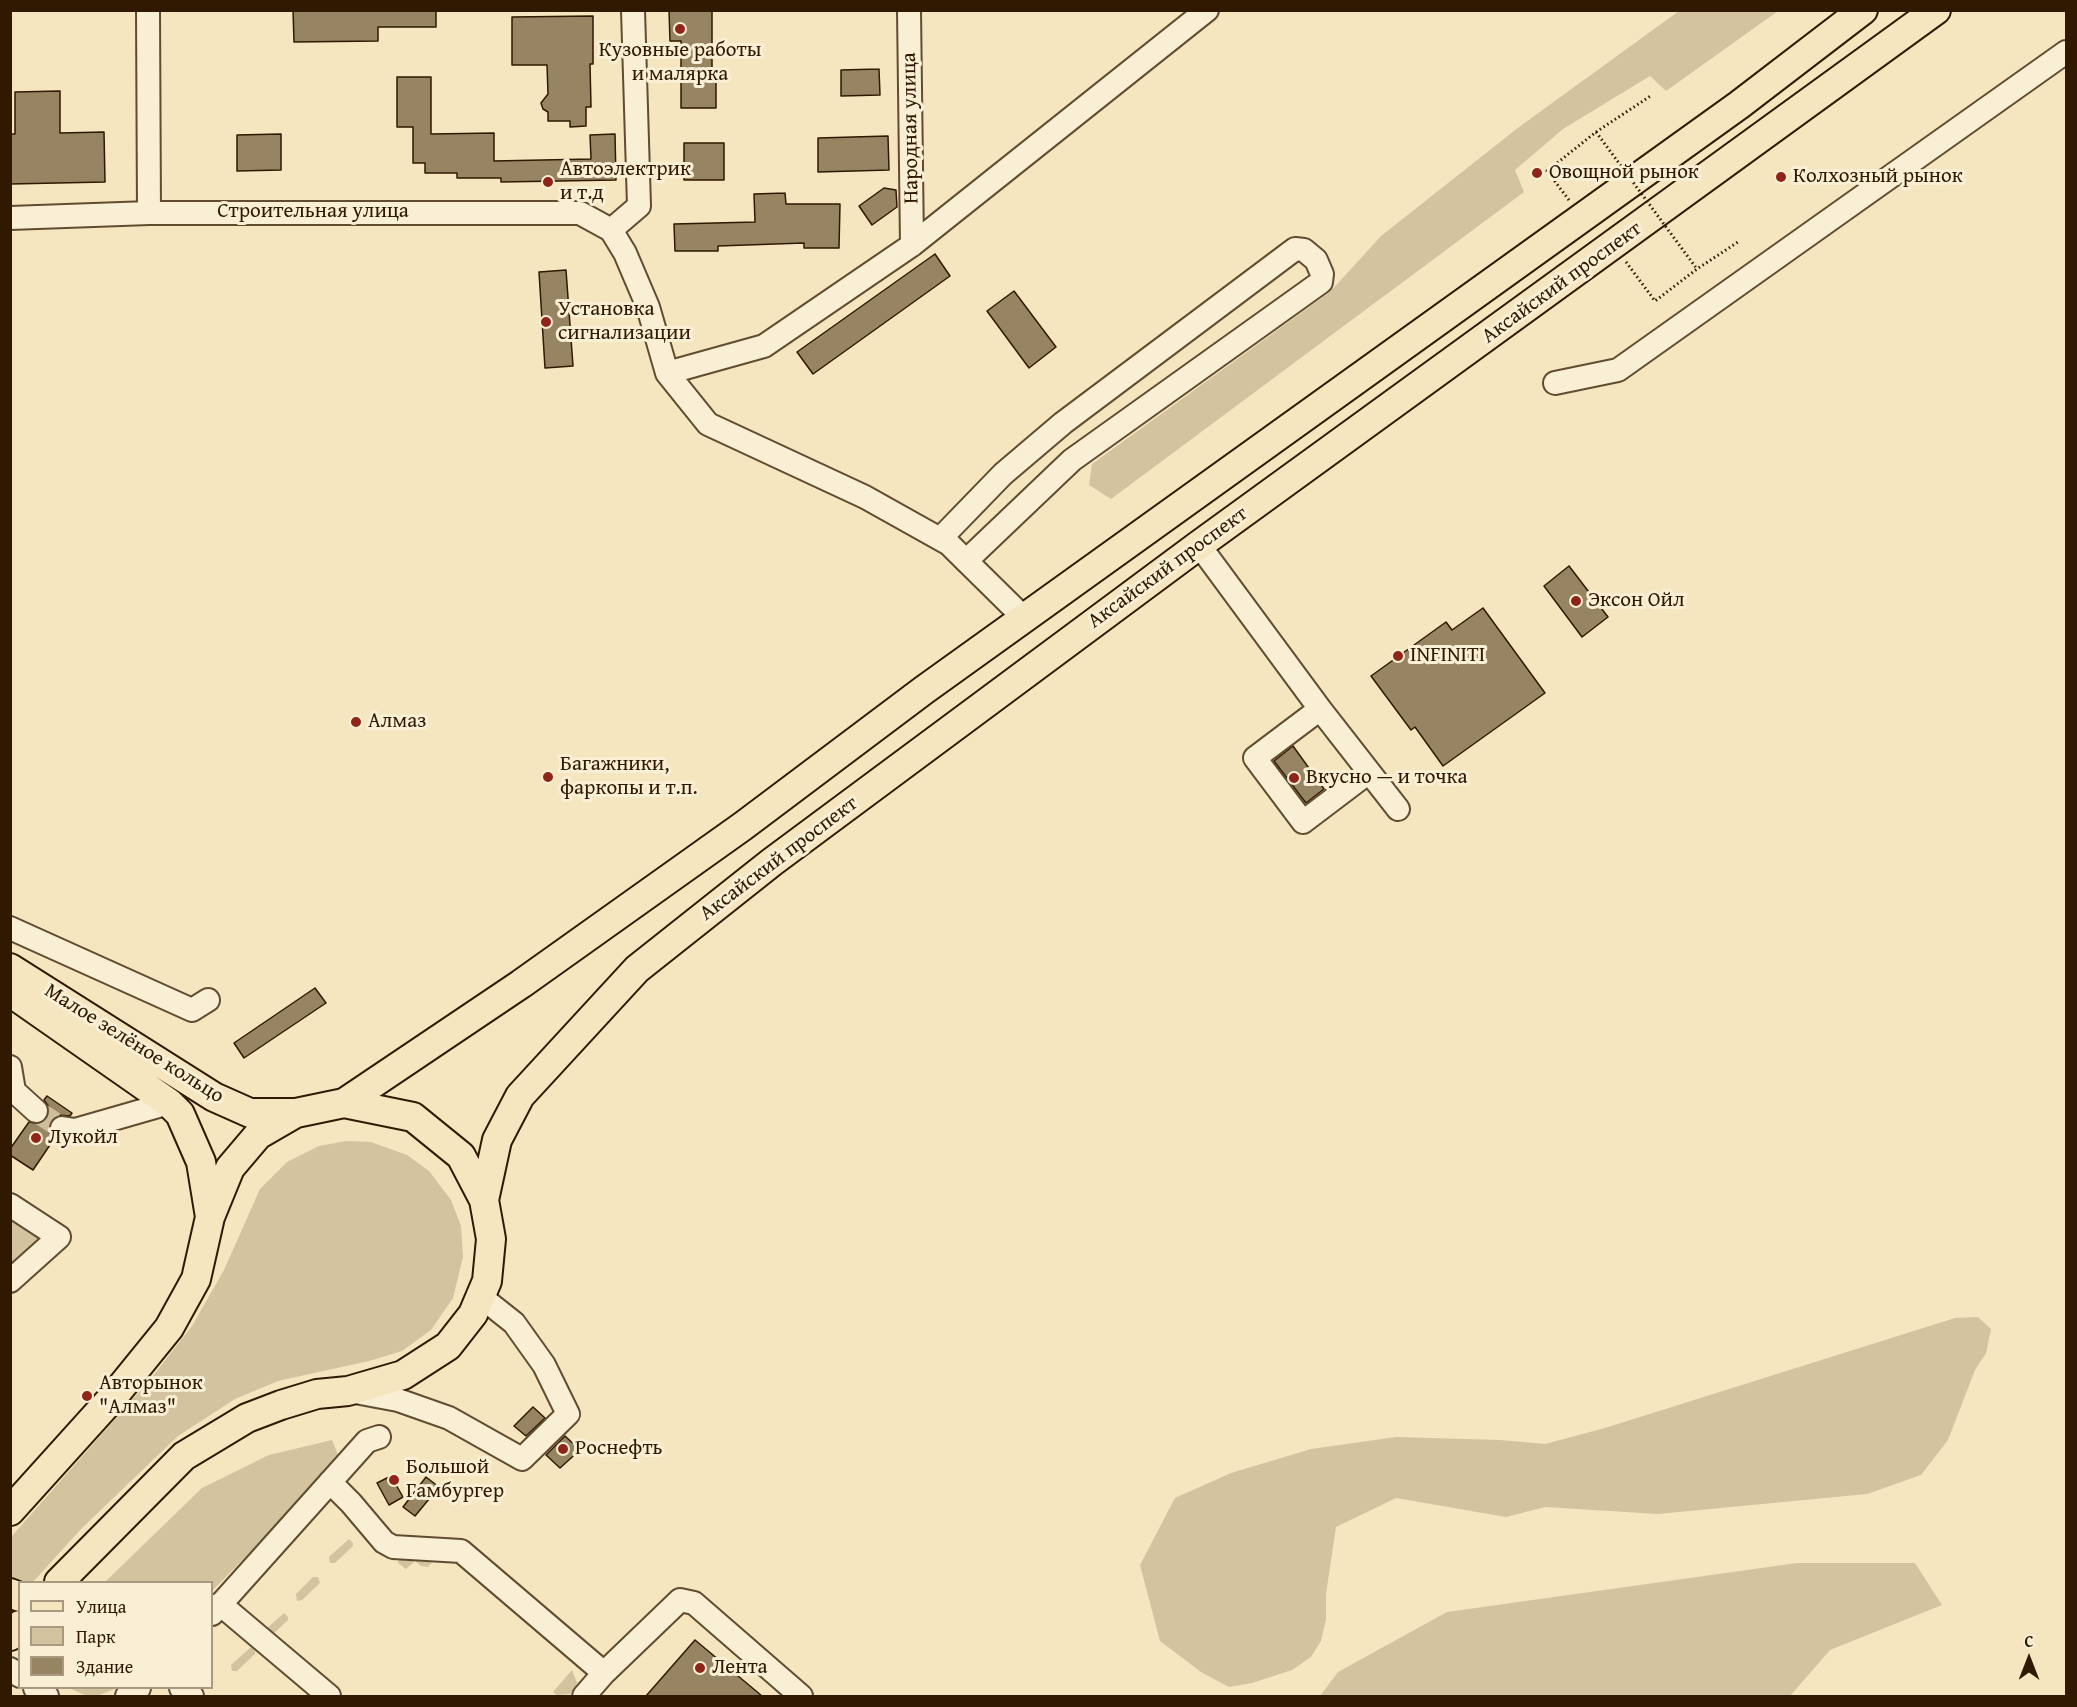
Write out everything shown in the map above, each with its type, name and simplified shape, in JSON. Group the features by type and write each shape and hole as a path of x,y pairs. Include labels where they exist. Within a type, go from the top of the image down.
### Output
{"main road":[{"name":"Аксайский проспект","path":"345,1102 520,984 734,832 924,690 1730,111 1863,10"},
{"name":"Аксайский проспект","path":"484,1200 497,1140 520,1096 637,969 772,862 1199,545 1936,10"},
{"name":"Малое зелёное кольцо","path":"10,968 214,1097 250,1113 296,1113"},
{"name":"Малое зелёное кольцо","path":"10,992 169,1102 180,1114 201,1162 210,1217"},
{"path":"10,1511 113,1396 169,1328 196,1279 210,1217 230,1167 258,1135 296,1113 345,1102 412,1117 461,1156 484,1200 491,1239 487,1281 473,1314 448,1346 403,1375 348,1391 317,1394 247,1418 184,1456 60,1581"}],"street":[{"path":"148,10 148,213"},
{"path":"633,10 639,206 611,230 648,307 668,373 708,424 865,496 949,544 1025,619"},
{"name":"Народная улица","path":"909,10 912,245"},
{"path":"668,373 764,346 912,245 1207,10"},
{"path":"1555,383 1618,370 2067,52"},
{"name":"Строительная улица","path":"10,218 148,213 580,213 611,230"},
{"path":"940,539 1002,474 1063,423 1295,249 1304,250 1316,260 1322,274 1320,282 1072,460 966,561"},
{"path":"1199,545 1320,709 1398,809"},
{"path":"1320,709 1255,758 1303,822 1369,772"},
{"path":"10,928 192,1010 208,1000"},
{"path":"10,1067 14,1091 36,1111"},
{"path":"62,1128 75,1130 169,1102"},
{"path":"10,1205 59,1237 10,1281"},
{"path":"348,1391 398,1400 449,1418 522,1459 568,1414 544,1365 514,1323 480,1296"},
{"path":"328,1696 216,1609 367,1441 379,1437"},
{"path":"330,1482 384,1542 393,1547 461,1551 604,1673"},
{"path":"585,1696 604,1673 680,1600 694,1603 801,1696"}],"path":[{"path":"1582,218 1547,171 1596,132 1652,94"},
{"path":"1596,132 1697,269"},
{"path":"1613,246 1654,301 1738,242"}],"green space":[{"path":"1679,11 1778,11 1666,91 1650,76 1563,129 1515,170 1524,192 1111,499 1089,485 1092,464 1330,292 1381,236 1519,127"},
{"path":"346,1141 371,1142 407,1155 429,1171 451,1200 461,1226 463,1257 453,1298 431,1330 402,1351 369,1361 278,1381 235,1399 178,1436 81,1529 34,1581 18,1581 18,1600 11,1609 11,1537 152,1377 192,1326 224,1270 260,1189 287,1162 319,1146"},
{"path":"10,1196 71,1235 11,1290 10,1290"},
{"path":"1978,1317 1991,1329 1986,1353 1975,1370 1948,1440 1921,1475 1867,1494 1658,1514 1545,1507 1506,1517 1396,1498 1336,1527 1326,1594 1326,1619 1321,1641 1311,1657 1292,1670 1252,1683 1229,1687 1201,1672 1160,1641 1140,1565 1175,1498 1231,1473 1311,1449 1396,1437 1500,1440 1545,1444 1605,1428 1955,1318"},
{"path":"332,1440 340,1460 213,1590 213,1581 106,1581 202,1488 269,1455"},
{"path":"349,1539 353,1546 335,1563 330,1563 329,1557"},
{"path":"399,1557 435,1559 428,1567 421,1566 415,1561 406,1569 398,1563"},
{"path":"1797,1563 1915,1563 1942,1605 1830,1650 1790,1696 1320,1696 1338,1672 1447,1612"},
{"path":"313,1577 318,1577 320,1583 302,1600 297,1601 296,1594"},
{"path":"284,1613 288,1620 270,1637 264,1631"},
{"path":"251,1647 255,1654 237,1671 232,1671 231,1665"},
{"path":"572,1670 577,1683 575,1690 570,1694 557,1695 553,1692"},
{"path":"71,1689 114,1689 97,1696 87,1696"}],"building":[{"path":"293,10 436,10 436,27 378,27 378,41 294,42"},
{"path":"669,10 712,10 712,71 716,71 716,108 681,108 681,41 670,41"},
{"path":"593,16 593,64 590,64 591,107 586,107 586,126 570,127 570,121 548,121 548,112 543,109 541,103 548,94 547,65 512,65 512,17"},
{"path":"879,69 880,95 841,96 841,70"},
{"path":"397,77 431,77 431,134 494,133 494,161 591,159 590,135 615,134 616,180 501,182 501,178 457,178 457,173 425,173 425,163 413,163 413,127 397,127"},
{"path":"60,91 60,133 104,132 105,182 10,184 10,134 15,134 15,92"},
{"path":"281,134 281,170 237,171 237,135"},
{"path":"888,136 889,170 818,172 818,138"},
{"path":"684,143 724,143 724,180 684,180"},
{"path":"884,188 896,190 897,207 872,225 859,206"},
{"path":"785,193 786,204 840,204 839,248 804,248 804,243 718,246 718,251 675,251 674,224 755,222 754,194"},
{"path":"935,254 950,276 813,374 797,352"},
{"path":"566,270 573,366 545,368 539,272"},
{"path":"1014,291 1056,347 1029,368 987,311"},
{"name":"Эксон Ойл","path":"1569,566 1608,617 1582,637 1544,586"},
{"path":"1483,608 1545,693 1443,766 1415,727 1411,730 1371,676 1446,622 1452,630"},
{"path":"1293,746 1324,789 1306,803 1274,761"},
{"path":"315,988 326,1003 244,1058 234,1043"},
{"name":"Лукойл","path":"47,1096 72,1113 70,1116 58,1115 51,1120 49,1132 54,1139 33,1170 10,1155 10,1149 29,1122 40,1124 46,1120 49,1107 44,1100"},
{"path":"533,1407 545,1418 526,1436 514,1426"},
{"path":"565,1436 580,1450 560,1468 546,1455"},
{"path":"391,1476 403,1497 389,1505 377,1483"},
{"path":"426,1477 439,1487 415,1516 403,1507"},
{"name":"Лента","path":"695,1640 762,1696 646,1696"}],"tunnel":[{"path":"36,1111 62,1128"}],"place":[{"name":"Кузовные работы и малярка","path":"680,29"},
{"name":"Овощной рынок","path":"1537,173"},
{"name":"Колхозный рынок","path":"1781,177"},
{"name":"Автоэлектрик и т.д","path":"548,182"},
{"name":"Установка сигнализации","path":"546,322"},
{"name":"Эксон Ойл","path":"1576,601"},
{"name":"INFINITI","path":"1398,656"},
{"name":"Алмаз","path":"356,722"},
{"name":"Багажники, фаркопы и т.п.","path":"548,777"},
{"name":"Вкусно — и точка","path":"1294,778"},
{"name":"Лукойл","path":"36,1138"},
{"name":"Авторынок \"Алмаз\"","path":"87,1396"},
{"name":"Роснефть","path":"563,1449"},
{"name":"Большой Гамбургер","path":"394,1480"},
{"name":"Лента","path":"700,1668"}]}
